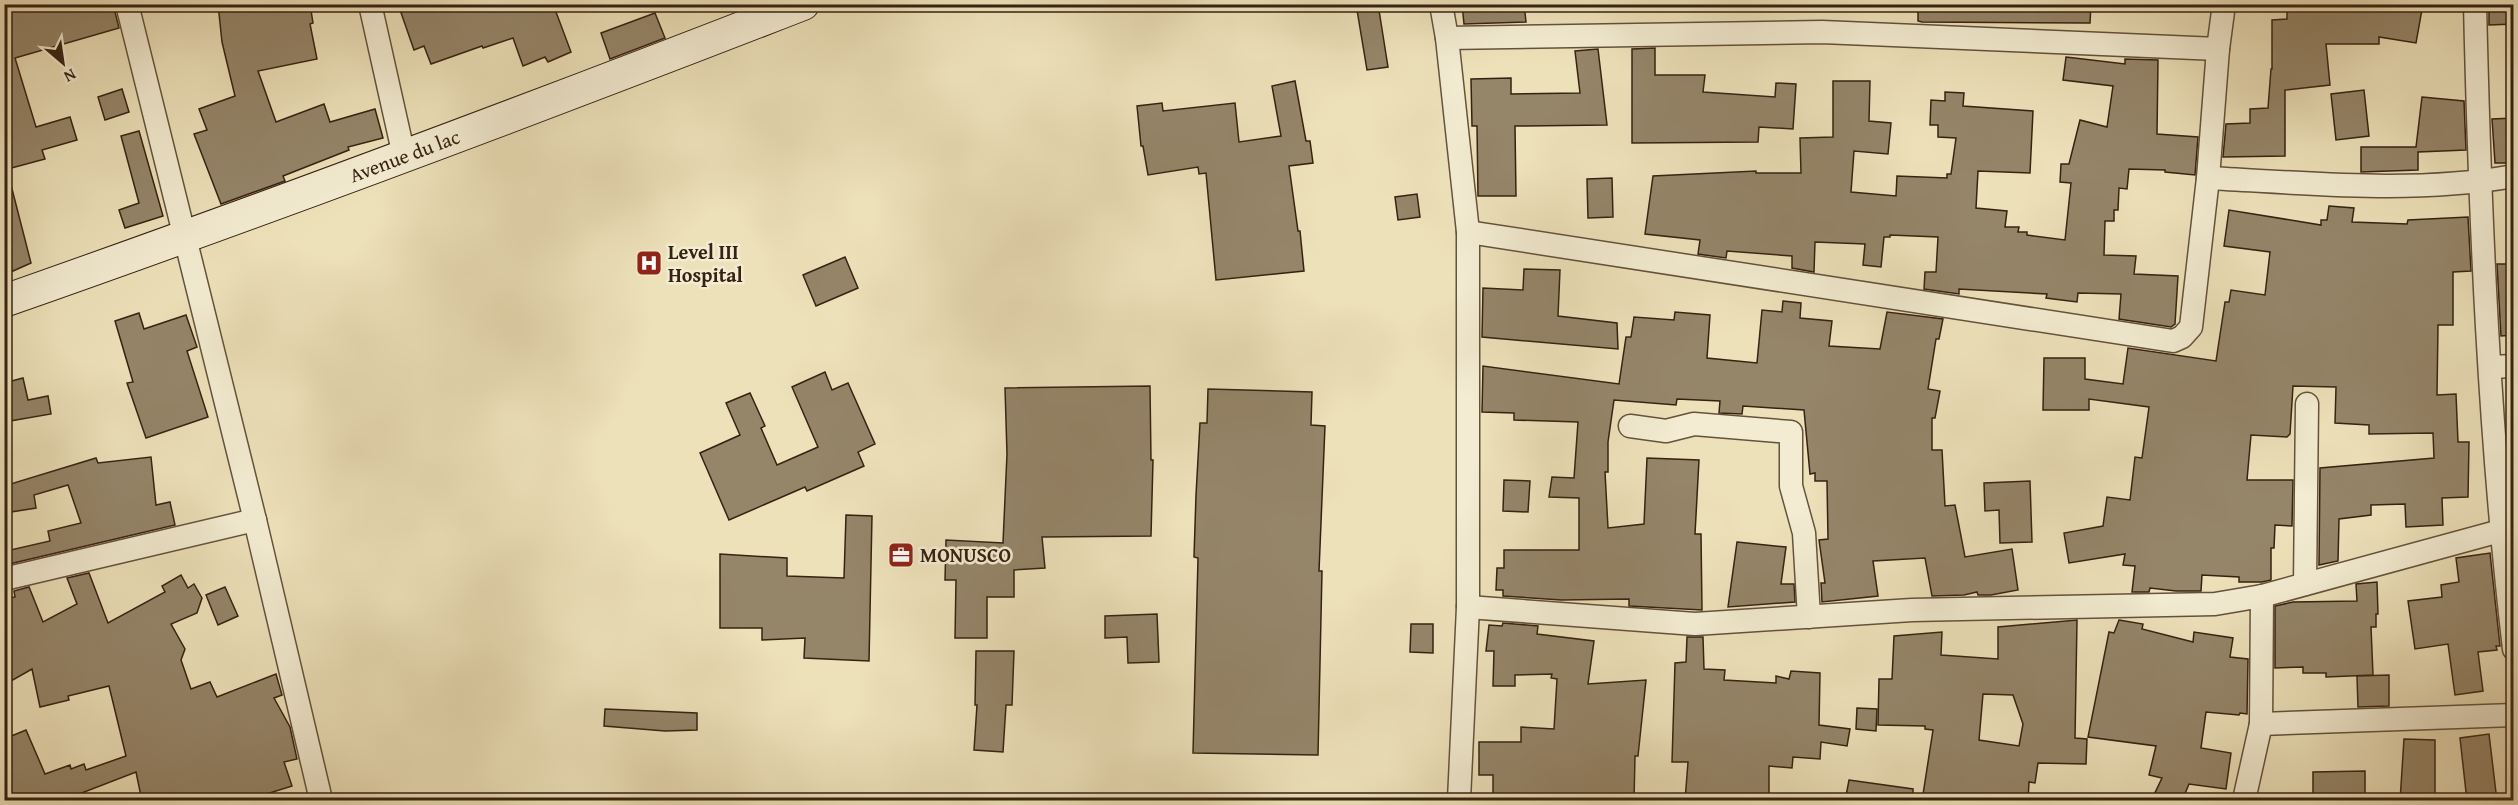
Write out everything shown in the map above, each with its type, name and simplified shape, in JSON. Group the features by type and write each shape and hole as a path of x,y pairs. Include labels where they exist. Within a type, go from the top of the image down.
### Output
{"main road":[{"name":"Avenue du lac","path":"4,301 184,238 803,4"}],"street":[{"path":"128,4 255,520 321,801"},
{"path":"370,4 404,156"},
{"path":"1442,4 1468,232 1468,607 1459,801"},
{"path":"1468,232 2173,341 2182,337 2191,327 2224,4"},
{"path":"2475,4 2480,182 2490,367 2507,531 2514,649"},
{"path":"1447,38 1822,32 2218,49"},
{"path":"2208,178 2355,186 2480,182 2514,176"},
{"path":"2490,367 2514,366"},
{"path":"2305,584 2307,404"},
{"path":"1630,426 1666,431 1694,424 1791,432 1791,486 1804,533 1809,617"},
{"path":"4,579 255,520"},
{"path":"1468,607 1695,624 1912,610 2215,604 2262,596 2507,531"},
{"path":"2244,801 2261,724 2262,596"},
{"path":"2261,724 2514,715"}],"building":[{"path":"4,4 65,4 67,11 89,4 113,4 119,28 15,58 36,127 70,117 77,140 42,150 45,159 4,170"},
{"path":"218,4 310,4 313,23 310,24 317,59 258,71 276,122 324,104 330,122 375,109 383,138 348,147 349,150 283,176 285,181 221,204 194,134 207,130 199,109 235,96 222,42"},
{"path":"398,4 553,4 571,52 548,62 545,57 523,66 513,38 431,64 424,46 414,50"},
{"path":"1356,4 1378,4 1388,67 1367,70"},
{"path":"1462,4 1524,4 1526,22 1464,24"},
{"path":"1918,4 2091,4 2090,23 1922,22 1918,21"},
{"path":"2337,4 2423,4 2416,43 2379,37 2379,44 2326,44 2330,85 2285,90 2285,156 2223,157 2226,124 2250,123 2250,109 2268,108 2272,69 2272,20 2287,19 2287,7 2337,7"},
{"path":"2489,4 2514,4 2514,24 2489,25"},
{"path":"655,13 665,38 610,59 601,33"},
{"path":"1655,48 1655,75 1705,75 1703,92 1775,97 1776,83 1796,84 1793,129 1759,127 1758,142 1632,143 1632,49"},
{"path":"1598,49 1607,125 1515,126 1516,196 1478,196 1477,126 1472,126 1471,79 1511,78 1511,94 1580,93 1575,51"},
{"path":"2066,57 2125,64 2125,59 2158,60 2157,134 2198,137 2195,175 2165,172 2165,170 2129,169 2127,189 2119,188 2118,210 2114,210 2114,221 2105,221 2104,255 2136,256 2134,274 2178,276 2175,324 2171,327 2119,319 2121,294 2078,293 2077,302 2046,298 2047,294 1959,289 1959,294 1924,289 1925,272 1936,272 1938,237 1890,235 1890,237 1884,237 1881,267 1863,265 1865,244 1815,242 1814,272 1792,268 1792,256 1727,251 1726,258 1698,254 1700,240 1645,234 1653,176 1756,171 1756,173 1801,173 1800,138 1833,137 1833,81 1870,81 1869,121 1891,123 1888,154 1854,151 1851,192 1896,196 1897,176 1947,178 1947,174 1951,174 1956,138 1938,137 1938,125 1930,125 1931,100 1945,101 1945,92 1964,93 1963,106 2033,111 2030,173 1978,171 1976,208 2007,211 2005,227 2019,227 2018,232 2065,240 2071,183 2060,182 2061,164 2069,164 2080,120 2107,127 2113,86 2063,80"},
{"path":"1295,81 1306,141 1310,141 1313,163 1289,166 1304,271 1216,280 1206,173 1199,174 1198,167 1148,175 1143,146 1141,146 1137,106 1162,103 1163,111 1235,103 1239,142 1281,136 1272,86"},
{"path":"122,89 129,112 105,120 98,97"},
{"path":"2364,90 2369,136 2336,140 2331,94"},
{"path":"2422,97 2464,101 2466,150 2418,152 2418,170 2361,172 2361,147 2416,147"},
{"path":"2514,118 2514,163 2495,163 2492,119"},
{"path":"139,131 163,216 125,228 119,210 139,203 121,136"},
{"path":"1612,178 1613,217 1588,218 1587,179"},
{"path":"11,185 31,263 4,275 4,186"},
{"path":"1417,194 1420,217 1398,220 1395,197"},
{"path":"2329,206 2354,208 2352,222 2407,224 2408,220 2468,217 2471,271 2453,272 2453,325 2438,325 2437,395 2456,394 2458,442 2469,442 2468,497 2442,498 2443,525 2406,527 2405,504 2371,505 2371,515 2339,519 2338,561 2319,565 2320,468 2434,458 2433,433 2369,434 2369,425 2335,423 2336,387 2293,386 2290,434 2287,437 2251,435 2247,480 2293,480 2292,526 2275,525 2274,548 2271,548 2271,580 2239,582 2239,577 2202,575 2201,591 2150,588 2149,592 2132,592 2135,566 2123,565 2125,554 2069,563 2064,533 2103,526 2107,497 2130,500 2135,457 2142,458 2149,407 2089,399 2089,410 2043,410 2044,358 2085,358 2085,379 2123,384 2128,348 2216,361 2225,302 2229,302 2231,290 2265,295 2270,252 2224,246 2229,210 2321,225 2321,220 2327,220"},
{"path":"845,257 858,288 816,306 803,275"},
{"path":"2497,264 2514,264 2514,335 2501,336"},
{"path":"1524,269 1560,270 1558,316 1617,323 1618,349 1482,337 1483,288 1523,290"},
{"path":"1783,301 1801,303 1800,318 1832,321 1829,346 1880,349 1887,312 1943,319 1939,339 1936,339 1928,389 1940,391 1935,418 1932,418 1932,450 1942,450 1945,506 1955,505 1965,557 2012,549 2018,590 1991,595 1978,595 1977,592 1964,595 1932,596 1925,558 1873,561 1878,596 1822,602 1821,583 1825,583 1819,540 1828,539 1827,481 1815,481 1815,473 1810,474 1804,410 1743,406 1742,414 1719,413 1720,401 1677,399 1676,405 1614,400 1608,442 1608,472 1605,472 1608,528 1644,524 1647,458 1699,460 1695,534 1701,534 1702,610 1629,606 1629,599 1561,600 1503,596 1503,590 1496,590 1497,568 1504,568 1504,550 1579,550 1579,498 1549,497 1552,477 1574,478 1578,422 1514,420 1514,413 1482,412 1483,366 1619,384 1626,337 1631,337 1634,317 1674,320 1675,312 1710,315 1707,358 1757,363 1762,310 1782,312"},
{"path":"139,313 144,329 186,315 197,347 187,351 208,417 146,438 127,383 133,382 115,321"},
{"path":"825,372 832,390 848,383 875,444 858,452 864,466 807,491 805,487 729,520 700,453 740,435 726,403 750,393 765,426 761,428 777,465 818,447 792,387"},
{"path":"23,378 28,400 48,396 51,414 4,422 4,383"},
{"path":"1150,386 1151,460 1153,460 1151,536 1042,537 1045,568 1014,570 1014,597 987,597 987,638 955,638 956,580 945,580 946,540 1003,543 1007,454 1005,388"},
{"path":"1208,389 1312,392 1311,425 1325,426 1319,571 1322,571 1318,755 1193,753 1198,558 1194,557 1196,495 1200,423 1207,423"},
{"path":"151,457 156,505 170,502 175,525 9,564 6,551 50,541 48,531 81,523 68,485 34,495 36,508 4,513 4,486 96,458 98,463"},
{"path":"1504,480 1530,481 1528,512 1503,511"},
{"path":"2030,481 2032,542 2000,543 1999,510 1985,511 1984,483"},
{"path":"846,515 872,516 869,661 804,658 805,638 762,640 762,628 720,628 720,554 787,558 787,576 844,578"},
{"path":"1737,542 1786,547 1781,584 1794,584 1795,602 1728,607"},
{"path":"2490,553 2500,646 2496,646 2497,650 2478,652 2483,691 2455,695 2448,644 2415,649 2408,601 2442,597 2441,585 2459,582 2456,558"},
{"path":"89,573 108,623 165,592 162,586 181,575 188,588 194,584 202,598 197,613 171,624 185,649 181,660 191,689 210,682 217,697 276,674 282,695 274,698 290,727 297,759 284,762 292,786 260,796 261,801 207,801 205,795 187,801 142,801 136,772 61,801 4,801 4,739 26,730 45,774 70,765 71,769 84,764 86,770 126,756 109,686 68,696 69,700 40,707 32,669 4,685 4,599 15,597 14,591 29,587 43,622 77,604 67,578"},
{"path":"2377,582 2378,614 2376,614 2376,627 2371,627 2373,675 2326,677 2326,673 2303,673 2303,667 2275,668 2275,606 2293,602 2357,601 2356,584"},
{"path":"225,587 238,616 218,625 206,595"},
{"path":"1157,614 1159,662 1128,663 1127,637 1105,638 1105,616"},
{"path":"2077,620 2075,738 2087,739 2086,764 2038,763 2035,783 2029,782 2028,801 1922,801 1933,730 1925,729 1925,726 1878,725 1879,679 1892,679 1894,636 1942,632 1941,655 1998,659 1998,627","holes":["1983,694 2013,695 2023,724 2019,746 1979,740"]},
{"path":"2119,620 2143,624 2142,629 2193,642 2194,632 2233,638 2230,657 2248,659 2247,714 2206,712 2201,748 2231,753 2226,789 2189,784 2182,801 2151,801 2162,778 2149,775 2156,746 2088,737 2109,632 2114,633"},
{"path":"1503,623 1538,626 1537,634 1594,641 1588,684 1646,680 1638,756 1635,756 1634,801 1493,801 1493,775 1479,775 1479,742 1521,742 1521,727 1554,729 1557,679 1551,678 1552,674 1515,675 1515,686 1493,686 1494,651 1486,651 1489,625 1502,626"},
{"path":"1411,624 1433,624 1433,653 1410,652"},
{"path":"1687,637 1703,637 1704,669 1725,670 1724,680 1776,683 1776,676 1789,679 1791,671 1820,673 1819,725 1850,729 1847,746 1821,742 1820,759 1793,757 1792,768 1769,766 1769,801 1685,801 1688,762 1672,762 1675,663 1686,662"},
{"path":"976,651 1014,651 1012,705 1006,705 1003,752 974,750 977,705 975,705"},
{"path":"2389,675 2389,706 2358,707 2357,676"},
{"path":"1857,708 1877,709 1876,731 1856,729"},
{"path":"605,709 697,713 697,730 665,731 604,726"},
{"path":"2489,734 2497,801 2467,801 2460,738"},
{"path":"2404,739 2435,740 2435,801 2400,801"},
{"path":"2365,771 2365,801 2313,801 2313,772"},
{"path":"1849,780 1913,789 1913,801 1845,801"}],"place":[{"name":"Level III Hospital","path":"649,263"},
{"name":"MONUSCO","path":"901,555"}]}
